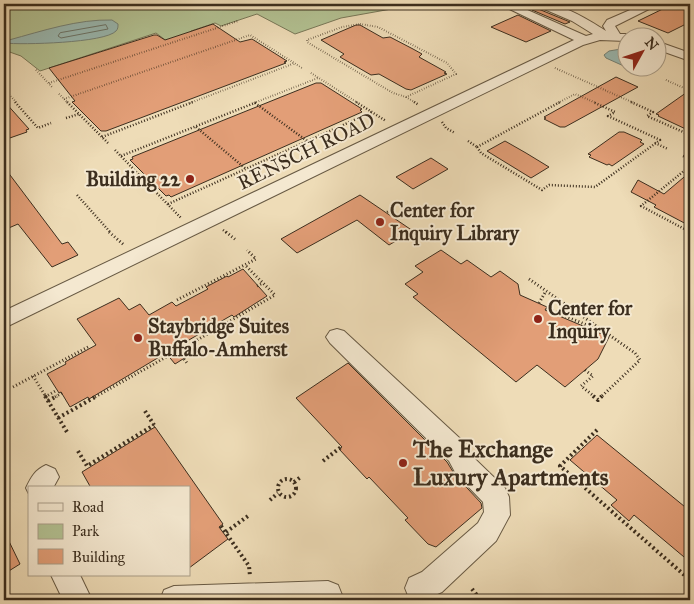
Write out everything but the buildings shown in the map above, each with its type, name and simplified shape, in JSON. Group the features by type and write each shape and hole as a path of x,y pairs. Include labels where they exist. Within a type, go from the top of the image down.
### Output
{"street":[{"path":"505,4 585,40"},
{"path":"541,4 576,18 610,36"},
{"path":"610,36 609,26 611,23 652,4"},
{"name":"RENSCH ROAD","path":"4,320 585,40 616,37"},
{"path":"666,49 690,57"},
{"path":"337,337 458,453 465,466 496,497 497,514 487,532 432,582 418,588"},
{"path":"66,576 78,600"},
{"path":"174,600 328,596"}],"path":[{"path":"49,84 238,21"},
{"path":"406,97 456,74 447,63 378,26 352,23 307,40 307,42 393,93 406,97 422,107"},
{"path":"64,99 250,35 302,68"},
{"path":"102,137 295,63"},
{"path":"551,66 653,112 647,116 690,135"},
{"path":"36,70 53,88"},
{"path":"311,73 388,122"},
{"path":"121,156 318,78"},
{"path":"666,80 686,89 690,86"},
{"path":"4,89 38,128 51,123"},
{"path":"59,94 108,143"},
{"path":"468,141 477,147 481,153 542,190 549,186 595,187 660,140 608,116 615,112 575,94 477,147"},
{"path":"255,103 307,141"},
{"path":"168,204 372,112"},
{"path":"66,118 78,114"},
{"path":"441,121 446,128 455,133"},
{"path":"196,126 246,169"},
{"path":"655,143 668,149"},
{"path":"115,150 182,219"},
{"path":"279,154 294,166"},
{"path":"683,156 690,159"},
{"path":"690,166 641,206 690,232"},
{"path":"77,195 107,230 125,246"},
{"path":"387,212 394,208"},
{"path":"220,229 228,232 236,240"},
{"path":"177,300 256,259 247,250"},
{"path":"185,346 275,295 257,280 245,265"},
{"path":"529,279 636,353 640,362 598,400 581,386 593,376 585,370"},
{"path":"257,286 262,283"},
{"path":"539,303 546,290"},
{"path":"546,308 608,334"},
{"path":"13,387 88,347"},
{"path":"58,418 168,356"},
{"path":"33,376 67,432"},
{"path":"47,399 57,390"},
{"path":"47,399 62,393"},
{"path":"78,451 87,466 154,426 144,411"},
{"path":"597,430 560,466 618,514 690,580"},
{"path":"323,461 341,447"},
{"path":"294,482 302,476"},
{"path":"270,500 278,493 278,484 283,480 289,479 294,482 296,490 292,495 286,497 278,493"},
{"path":"226,532 248,516"},
{"path":"221,526 249,566 250,579"},
{"path":"472,589 476,594 477,600"}],"green space":[{"path":"4,4 439,4 408,6 341,18 295,34 257,14 221,26 215,23 191,31 195,34 168,42 156,33 40,71 21,56 4,50"}],"water":[{"path":"112,20 118,24 117,30 109,35 96,38 80,41 28,44 4,43 60,26 86,21"},
{"path":"616,50 616,62 604,55 609,51"}],"place":[{"name":"Building 22","path":"190,179"},
{"name":"Center for Inquiry Library","path":"380,222"},
{"name":"Center for Inquiry","path":"538,319"},
{"name":"Staybridge Suites Buffalo-Amherst","path":"138,338"},
{"name":"The Exchange Luxury Apartments","path":"403,463"}]}
